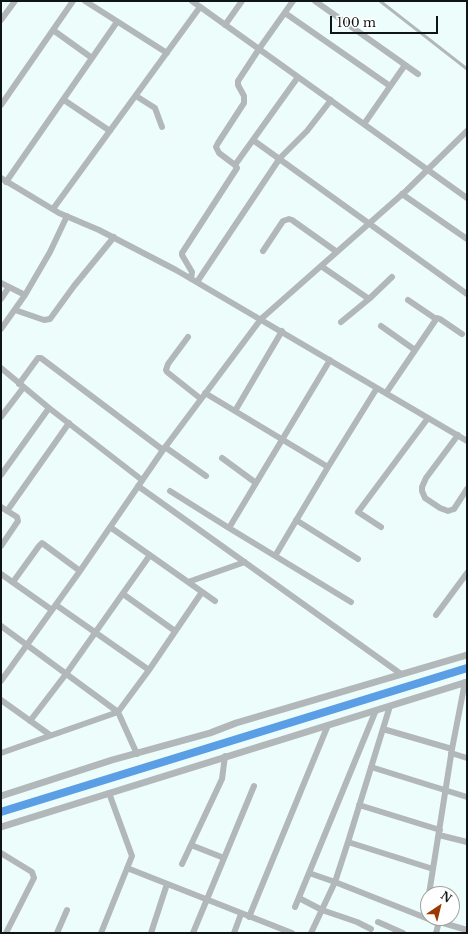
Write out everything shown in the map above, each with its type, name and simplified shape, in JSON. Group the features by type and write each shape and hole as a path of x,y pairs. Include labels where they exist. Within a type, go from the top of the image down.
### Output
{"street":[{"path":"1,20 15,1"},
{"path":"1,105 74,1"},
{"path":"85,1 167,53"},
{"path":"192,1 467,198"},
{"path":"225,25 242,1"},
{"path":"236,165 219,153 216,147 242,108 245,99 238,85 238,81 293,1"},
{"path":"315,1 418,74"},
{"path":"53,209 200,7"},
{"path":"285,13 390,86"},
{"path":"117,22 64,100 4,180 53,209 114,237 197,282 462,438"},
{"path":"53,30 92,58"},
{"path":"364,124 405,65"},
{"path":"191,279 192,272 182,256 182,253 236,171 236,165 298,77"},
{"path":"136,96 155,108 162,127"},
{"path":"64,100 110,131"},
{"path":"197,282 280,158 307,131 330,100"},
{"path":"1,681 80,572 164,448 261,320 402,194 467,131"},
{"path":"253,140 467,294"},
{"path":"402,194 467,239"},
{"path":"1,329 24,296 50,252 67,216"},
{"path":"263,251 283,221 289,219 337,252"},
{"path":"14,310 44,320 50,319 114,237"},
{"path":"321,266 369,300"},
{"path":"341,322 369,300 392,277"},
{"path":"1,283 24,296"},
{"path":"1,299 9,287"},
{"path":"408,300 462,334"},
{"path":"386,393 436,319"},
{"path":"381,326 415,350"},
{"path":"235,411 282,331"},
{"path":"188,337 168,364 166,370 201,399"},
{"path":"1,417 22,386 38,358 41,358 164,448 206,476"},
{"path":"229,528 330,360"},
{"path":"1,368 49,408 142,480"},
{"path":"274,556 377,388"},
{"path":"205,393 328,467"},
{"path":"1,475 49,408"},
{"path":"381,527 358,512 428,418"},
{"path":"7,511 69,422"},
{"path":"467,432 426,478 422,490 425,498 440,508 448,511 454,509 467,489"},
{"path":"222,458 256,483"},
{"path":"138,486 401,674"},
{"path":"170,491 351,602"},
{"path":"1,507 17,517 18,521 1,546"},
{"path":"296,520 358,559"},
{"path":"110,526 215,601"},
{"path":"13,582 42,543 80,572"},
{"path":"30,721 96,633 150,555"},
{"path":"188,582 244,562"},
{"path":"436,615 467,573"},
{"path":"1,574 96,633 148,670"},
{"path":"1,753 118,712 202,592"},
{"path":"123,594 175,631"},
{"path":"1,626 118,712 137,754"},
{"path":"1,796 60,776 210,733 236,723 467,655"},
{"path":"430,886 460,705 466,682"},
{"path":"1,827 466,682"},
{"path":"1,700 50,735"},
{"path":"460,705 467,708"},
{"path":"311,933 335,882 390,706"},
{"path":"295,907 376,710"},
{"path":"249,917 328,725"},
{"path":"383,730 452,751 467,758"},
{"path":"182,864 222,779 225,756"},
{"path":"371,767 467,797"},
{"path":"193,933 254,786"},
{"path":"101,933 132,856 109,793"},
{"path":"360,805 467,842"},
{"path":"348,842 433,869"},
{"path":"190,845 224,858"},
{"path":"1,853 32,872 34,878 6,933"},
{"path":"127,868 292,933"},
{"path":"309,873 420,916"},
{"path":"151,933 167,884"},
{"path":"299,898 322,910 357,922 371,929"},
{"path":"57,933 67,910"},
{"path":"234,933 241,914"},
{"path":"378,922 403,933"},
{"path":"452,926 467,930"}],"lane":[{"path":"380,1 467,69"}],"waterway":[{"path":"1,812 467,668"}]}
